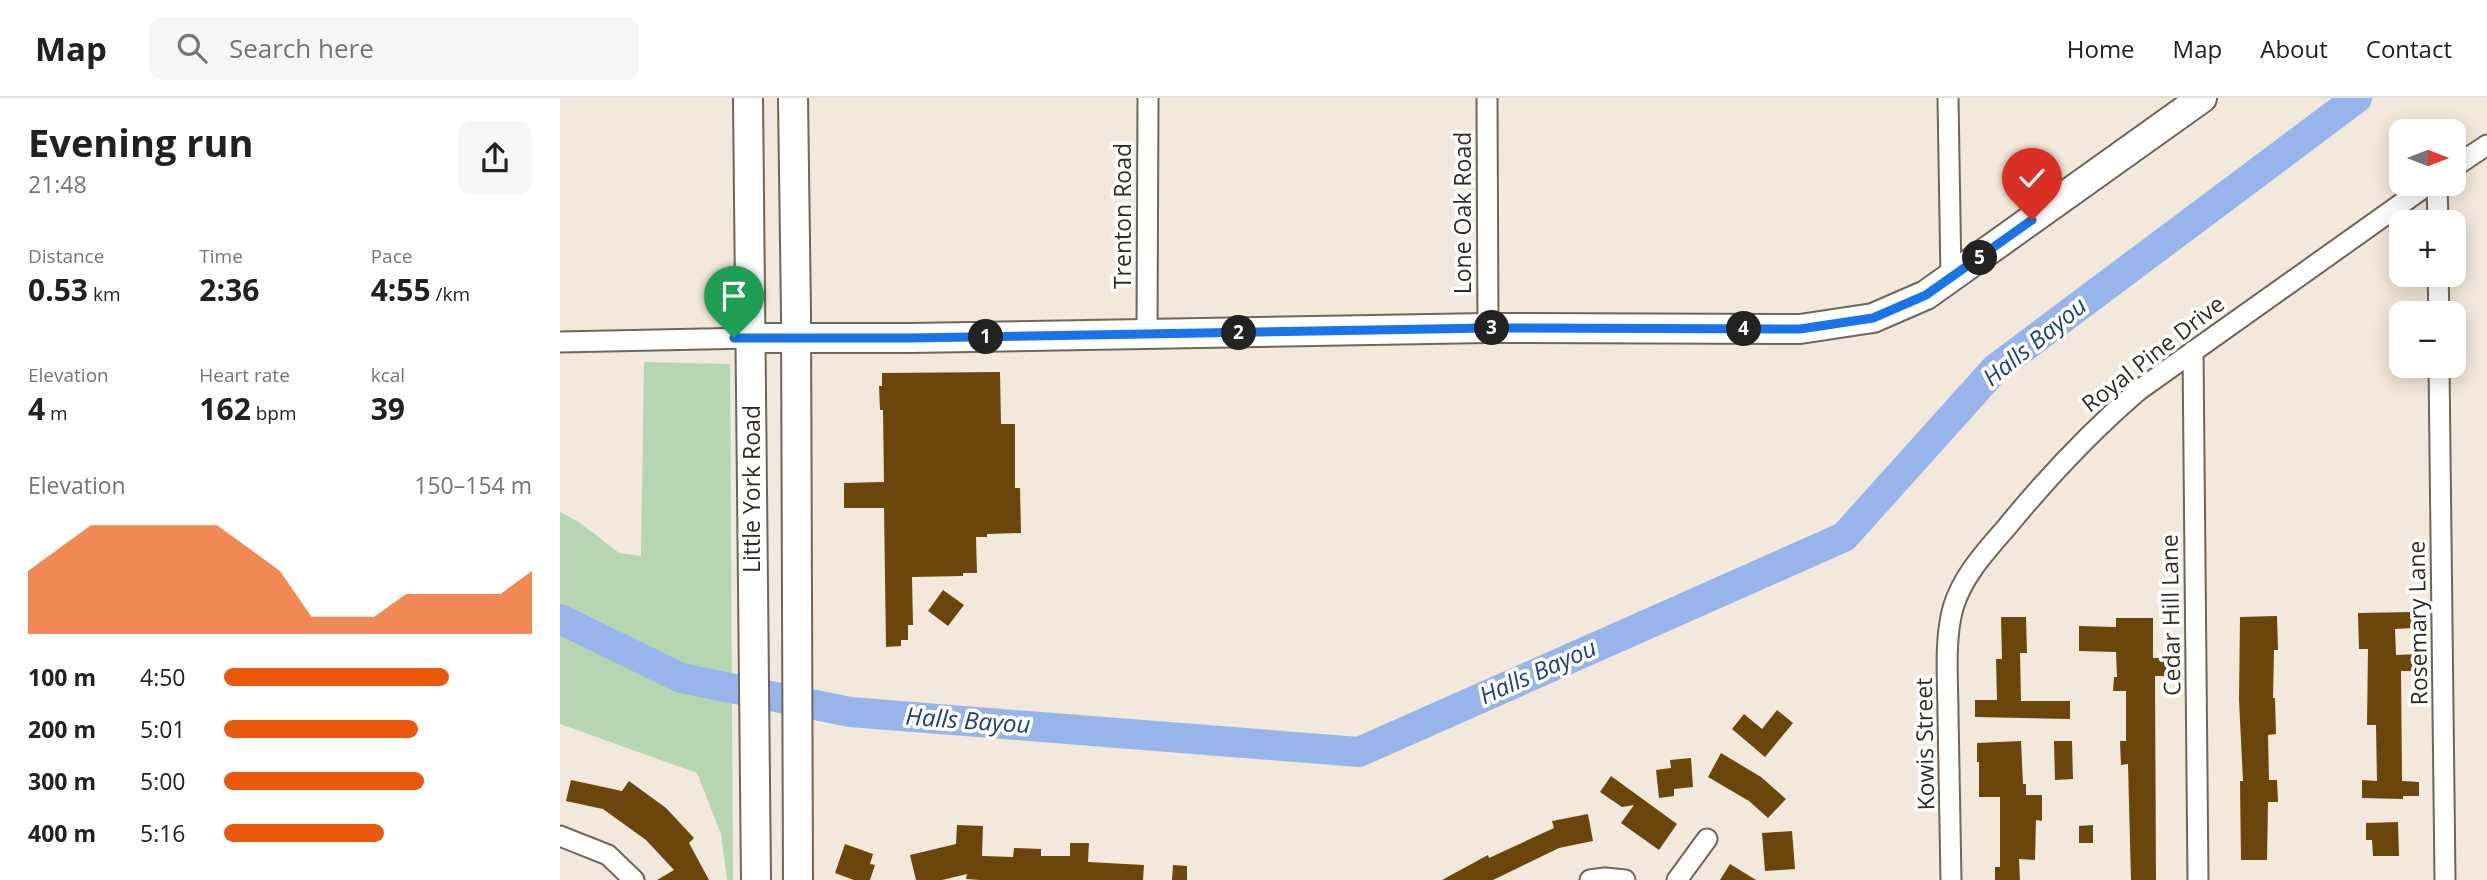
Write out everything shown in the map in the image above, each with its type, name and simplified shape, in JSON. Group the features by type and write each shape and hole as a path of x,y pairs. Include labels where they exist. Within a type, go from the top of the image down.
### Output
{"main road":[{"name":"Little York Road","path":"748,98 756,880"},
{"name":"Little York Road","path":"793,98 798,880"},
{"path":"751,338 1488,328 1800,329 1873,318 1926,295 2197,100"}],"street":[{"name":"Trenton Road","path":"1147,334 1148,98"},
{"name":"Lone Oak Road","path":"1487,98 1488,328"},
{"path":"1948,98 1951,278"},
{"path":"2466,159 2487,145"},
{"name":"Royal Pine Drive","path":"1953,608 1963,584 1979,561 2068,455 2102,422 2139,390 2412,196"},
{"path":"560,342 751,338"},
{"name":"Cedar Hill Lane","path":"2193,351 2198,880"},
{"name":"Rosemary Lane","path":"2439,378 2445,880"},
{"name":"Kowis Street","path":"1951,880 1948,695 1953,608"},
{"path":"560,836 608,855 634,880"},
{"path":"1677,880 1707,839"},
{"path":"1590,880 1625,880"}],"green space":[{"path":"644,362 730,364 733,880 727,880 721,834 697,773 560,724 560,512 579,522 619,553 641,556"}],"building":[{"path":"1000,372 1001,424 1015,424 1015,488 1020,488 1021,533 976,537 977,573 963,573 963,576 912,577 913,625 908,625 908,640 901,640 901,646 886,647 884,508 844,508 844,483 884,482 883,410 880,410 879,386 882,386 882,373"},
{"path":"943,590 964,605 948,626 928,611"},
{"path":"2414,612 2414,628 2395,629 2396,655 2421,654 2421,671 2401,671 2402,781 2419,782 2419,796 2403,796 2403,799 2362,798 2362,780 2377,781 2376,725 2367,725 2368,649 2359,649 2358,613"},
{"path":"2277,616 2278,650 2274,650 2273,698 2276,734 2268,735 2269,780 2277,780 2278,802 2268,802 2267,860 2241,860 2240,781 2243,781 2239,700 2240,617"},
{"path":"2001,617 2026,617 2027,653 2020,653 2021,701 2070,701 2070,719 1975,717 1975,700 1997,700 1996,659 2002,659"},
{"path":"2116,618 2153,618 2153,658 2170,658 2170,676 2155,676 2156,880 2131,880 2128,764 2121,765 2120,741 2126,741 2126,691 2113,691 2114,677 2117,677 2116,652 2079,651 2079,626 2116,627"},
{"path":"1777,710 1793,723 1765,757 1732,729 1744,714 1762,729"},
{"path":"2021,741 2026,795 2042,795 2042,821 2036,820 2035,860 2019,859 2020,880 1995,880 1995,867 2000,867 2000,797 1979,797 1977,743"},
{"path":"2054,741 2072,741 2073,779 2055,780"},
{"path":"1721,753 1761,777 1786,799 1768,818 1749,801 1708,777"},
{"path":"1691,758 1693,787 1674,789 1674,796 1659,798 1656,770 1671,768 1670,760"},
{"path":"1611,776 1677,824 1659,850 1621,823 1634,805 1622,807 1600,792"},
{"path":"571,780 622,791 629,781 666,808 694,838 689,843 709,880 657,880 674,870 646,840 603,809 566,801"},
{"path":"1588,814 1593,841 1559,848 1493,880 1442,880 1488,855 1489,858 1554,828 1552,821"},
{"path":"2398,822 2399,856 2373,856 2372,840 2366,840 2366,823"},
{"path":"957,825 983,826 982,856 1013,857 1014,848 1041,849 1041,856 1070,856 1070,843 1089,843 1088,862 1144,865 1143,880 980,880 966,879 967,874 942,880 916,880 910,855 956,844"},
{"path":"2093,825 2093,843 2079,843 2079,826"},
{"path":"1792,831 1795,869 1765,871 1762,833"},
{"path":"845,844 873,854 870,864 875,865 870,880 854,880 835,873"},
{"path":"1730,864 1756,880 1720,880"},
{"path":"1173,865 1187,866 1187,880 1172,880"}],"waterway":[{"name":"Halls Bayou","path":"560,619 681,678 850,712 1359,752 1844,537 1995,369 2357,98"}],"route":[{"path":"734,338 910,338 1488,328 1800,329 1873,318 1926,295 2032,220"}]}
